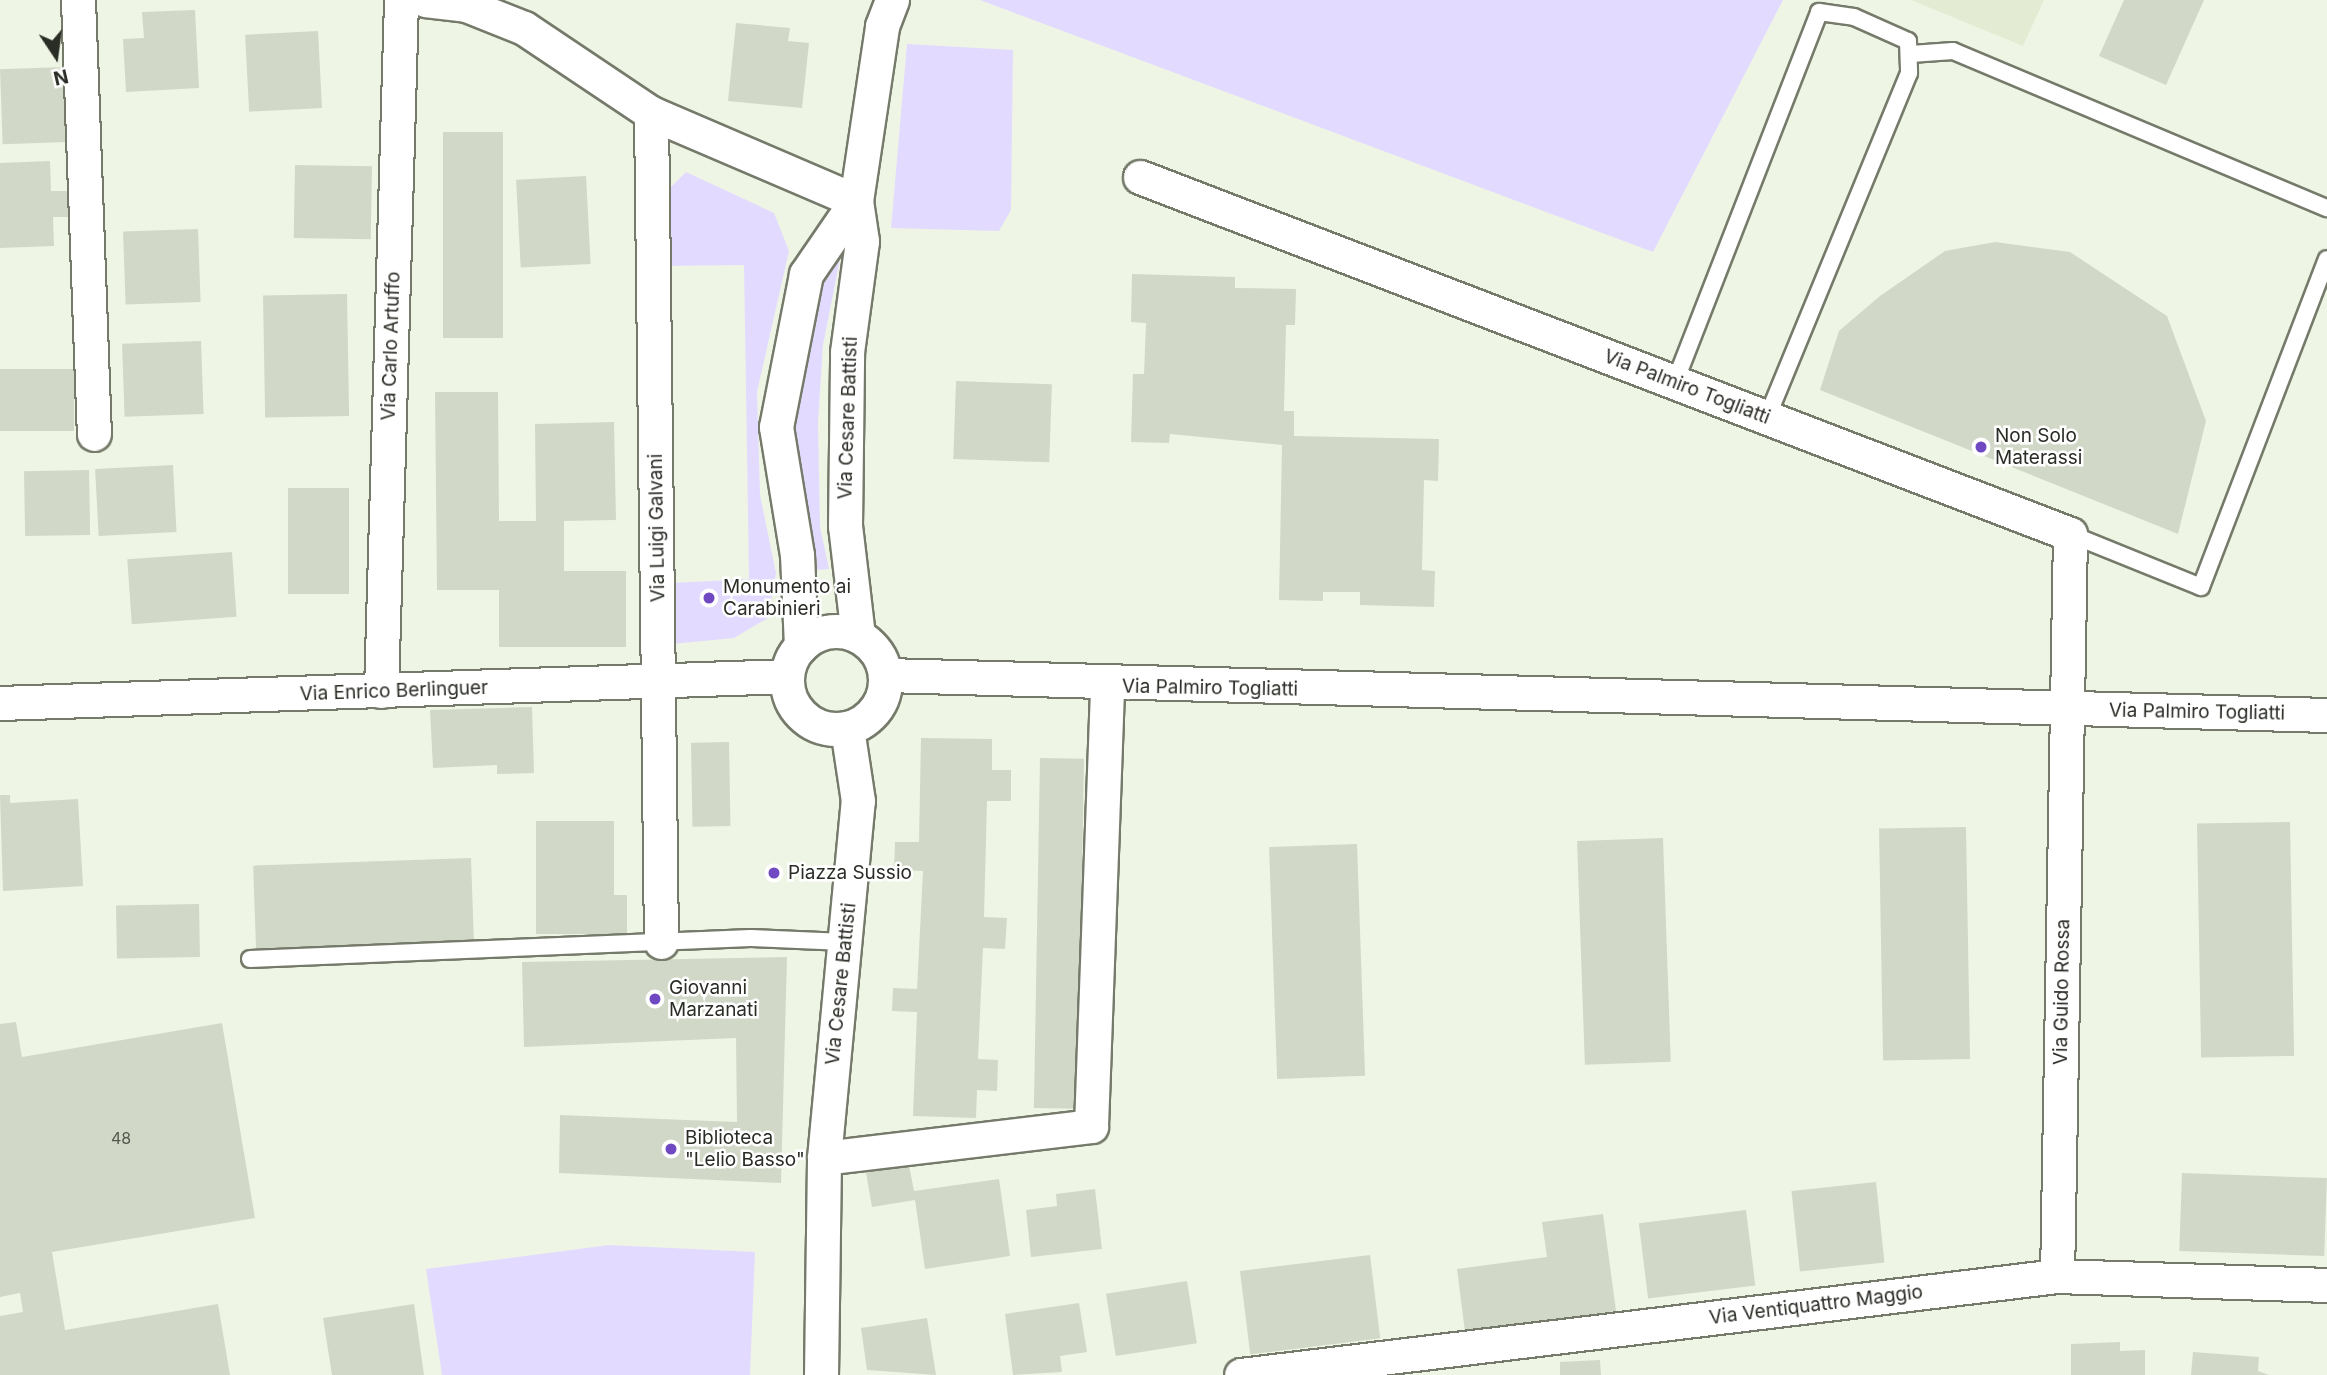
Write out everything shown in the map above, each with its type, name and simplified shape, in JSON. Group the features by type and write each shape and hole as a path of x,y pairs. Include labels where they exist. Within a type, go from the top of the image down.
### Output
{"street":[{"path":"78,0 94,434"},
{"name":"Via Carlo Artuffo","path":"381,691 401,0"},
{"path":"425,0 494,8 651,113 856,201"},
{"name":"Via Cesare Battisti","path":"858,636 845,526 847,352 862,241 856,201 882,26 892,0"},
{"name":"Via Luigi Galvani","path":"651,113 661,942"},
{"name":"Via Palmiro Togliatti","path":"1140,177 2070,534"},
{"name":"Via Cesare Battisti","path":"787,676 801,646 797,555 776,427 806,274 856,201"},
{"path":"2068,709 2070,534"},
{"path":"787,676 791,700 805,718 847,728 872,714 886,675 881,659 858,636 828,631 801,646"},
{"name":"Via Palmiro Togliatti","path":"886,675 1107,686 2327,715"},
{"name":"Via Enrico Berlinguer","path":"0,703 787,676"},
{"name":"Via Palmiro Togliatti","path":"824,1158 1091,1126 1107,686"},
{"name":"Via Guido Rossa","path":"2057,1276 2068,709"},
{"name":"Via Cesare Battisti","path":"821,1375 824,1158 858,801 847,728"},
{"name":"Via Ventiquattro Maggio","path":"1241,1375 1307,1371 2057,1276 2327,1285"}],"lane":[{"path":"1675,382 1819,12 1854,17 1908,41 1911,54 1909,73 1767,417"},
{"path":"1911,54 1953,51 2327,208"},
{"path":"2070,534 2201,587 2327,259"},
{"path":"250,960 661,942 845,943"}],"shaded area":[{"path":"980,0 1783,0 1653,252"},
{"path":"1911,0 2044,0 2023,46"},
{"path":"907,44 1013,50 1011,210 999,231 891,228"},
{"path":"686,172 774,213 789,251 757,392 760,495 776,573 768,618 734,638 672,644 672,583 749,579 744,265 665,266 665,193"},
{"path":"840,259 823,345 818,422 820,527 829,569 814,570 791,427 814,287"},
{"path":"609,1245 755,1252 750,1375 442,1375 426,1269"}],"building":[{"path":"2124,0 2204,0 2166,85 2099,56"},
{"path":"195,10 199,88 126,92 123,39 144,38 142,12"},
{"path":"736,23 790,28 788,41 809,43 802,108 728,101"},
{"path":"318,31 322,108 249,112 245,35"},
{"path":"64,67 67,142 3,144 0,69"},
{"path":"443,132 503,132 503,338 443,338"},
{"path":"50,161 51,191 68,191 69,217 53,217 54,246 0,248 0,163"},
{"path":"295,165 372,166 371,239 294,238"},
{"path":"586,176 591,264 521,268 516,180"},
{"path":"198,229 201,302 126,305 123,232"},
{"path":"1995,242 2070,252 2167,316 2206,421 2178,534 1820,390 1839,331 1880,296 1945,251"},
{"path":"1132,274 1235,277 1235,288 1296,289 1295,325 1286,325 1284,411 1294,411 1294,436 1439,439 1438,481 1424,480 1422,570 1435,571 1434,607 1360,605 1360,592 1323,592 1323,601 1279,600 1282,445 1170,434 1169,443 1131,442 1133,374 1144,374 1146,323 1131,322"},
{"path":"347,294 349,416 265,417 263,295"},
{"path":"201,341 204,414 125,417 122,344"},
{"path":"0,369 74,369 74,431 0,431"},
{"path":"956,381 1052,384 1049,462 953,459"},
{"path":"435,392 498,392 499,521 536,521 535,424 614,422 616,520 564,521 564,571 626,571 626,647 499,647 499,590 437,590"},
{"path":"173,465 177,532 99,536 95,469"},
{"path":"89,470 90,535 25,536 24,471"},
{"path":"288,488 349,488 349,594 288,594"},
{"path":"232,552 237,617 132,624 127,559"},
{"path":"532,707 534,773 497,774 497,765 433,768 430,710"},
{"path":"921,738 992,739 992,770 1011,770 1011,801 987,801 984,917 1007,918 1005,949 983,948 978,1059 998,1060 997,1091 977,1090 976,1118 913,1116 917,1012 892,1011 893,988 917,989 923,871 894,870 895,842 919,842"},
{"path":"729,742 730,826 692,827 691,743"},
{"path":"1040,758 1084,759 1078,1109 1034,1108"},
{"path":"0,795 10,795 10,803 78,799 83,886 3,891"},
{"path":"536,821 614,821 614,895 627,895 627,934 536,934"},
{"path":"2290,822 2294,1056 2201,1058 2197,824"},
{"path":"1966,827 1970,1059 1883,1060 1879,829"},
{"path":"1663,838 1671,1062 1585,1065 1577,841"},
{"path":"1357,844 1365,1076 1277,1079 1269,847"},
{"path":"471,858 474,941 256,949 253,866"},
{"path":"199,904 200,957 117,958 116,905"},
{"path":"787,957 781,1183 559,1173 560,1115 737,1122 736,1038 524,1047 522,962"},
{"path":"16,1022 22,1057 222,1023 255,1218 52,1252 65,1330 218,1304 230,1375 0,1375 0,1316 23,1312 20,1293 0,1297 0,1024"},
{"path":"908,1160 914,1191 999,1179 1010,1256 925,1269 915,1200 872,1207 865,1167"},
{"path":"2182,1173 2327,1178 2324,1256 2179,1251"},
{"path":"1876,1182 1884,1263 1800,1271 1791,1191"},
{"path":"1095,1189 1102,1249 1031,1257 1026,1210 1057,1206 1056,1194"},
{"path":"1746,1210 1755,1285 1648,1299 1639,1223"},
{"path":"1603,1214 1616,1311 1465,1332 1457,1269 1547,1257 1542,1222"},
{"path":"1370,1255 1380,1338 1250,1354 1240,1271"},
{"path":"1187,1281 1197,1343 1116,1356 1106,1294"},
{"path":"1079,1303 1087,1352 1060,1356 1062,1372 1013,1375 1005,1314"},
{"path":"414,1304 424,1375 332,1375 323,1318"},
{"path":"927,1318 936,1375 867,1370 861,1328"},
{"path":"2120,1342 2120,1351 2145,1350 2145,1375 2071,1375 2071,1344"},
{"path":"2193,1352 2259,1357 2258,1371 2269,1375 2191,1375"},
{"path":"1600,1360 1601,1375 1560,1375 1560,1362"}],"place":[{"name":"Non Solo Materassi","path":"1981,447"},
{"name":"Monumento ai Carabinieri","path":"709,598"},
{"name":"Piazza Sussio","path":"774,873"},
{"name":"Giovanni Marzanati","path":"655,999"},
{"name":"Biblioteca \"Lelio Basso\"","path":"671,1149"}]}
